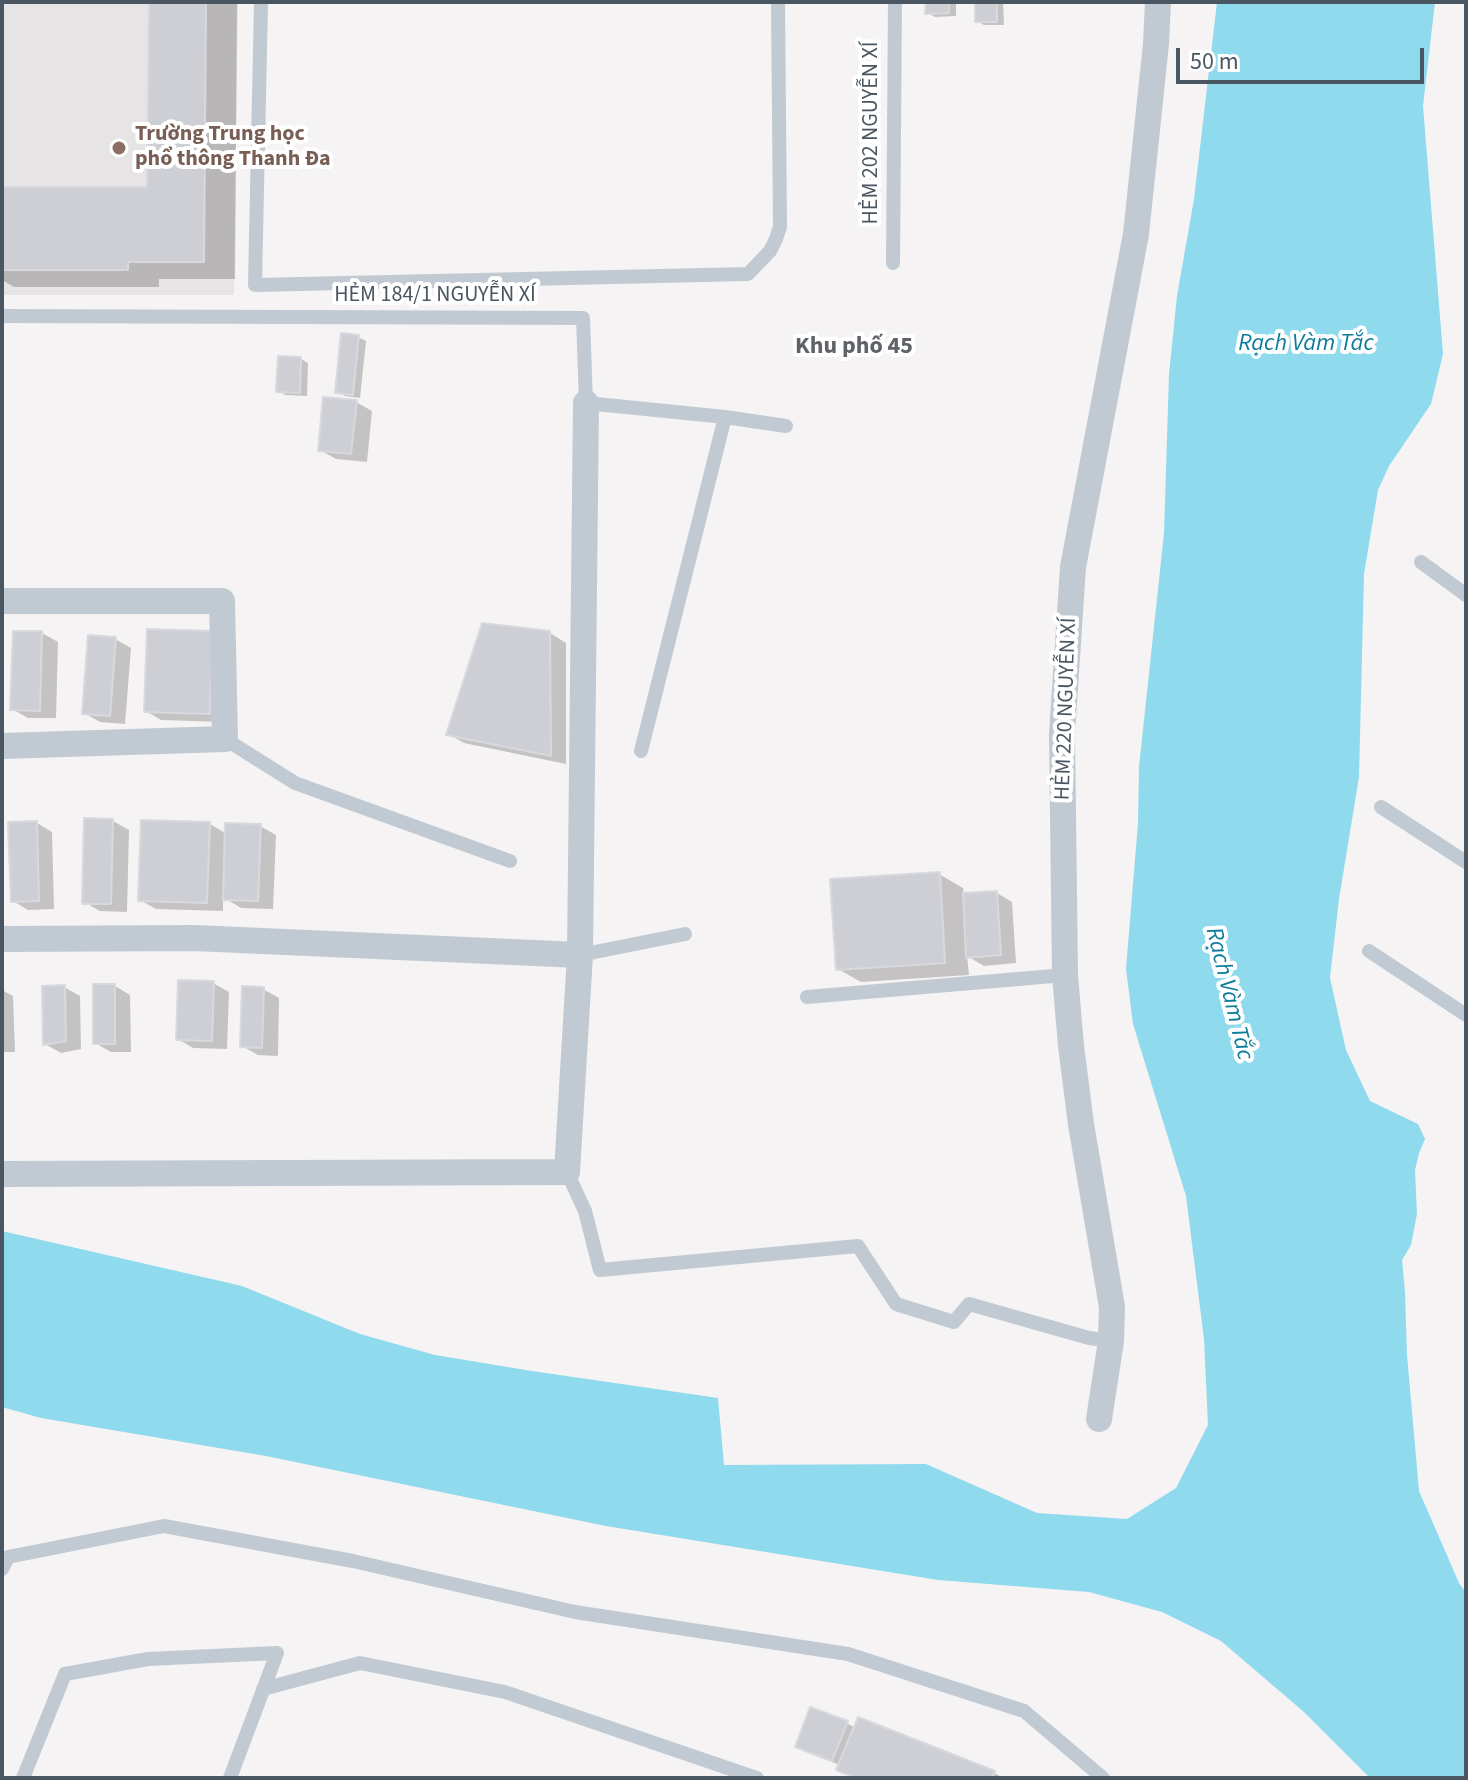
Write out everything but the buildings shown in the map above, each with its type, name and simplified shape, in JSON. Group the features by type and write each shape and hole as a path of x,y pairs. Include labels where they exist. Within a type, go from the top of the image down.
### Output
{"street":[{"name":"HẺM 220 NGUYỄN XÍ","path":"1099,1419 1111,1341 1112,1307 1071,1046 1065,975 1062,734 1073,567 1136,234 1158,2"},
{"path":"2,1174 567,1172 580,955 586,403"},
{"path":"2,601 222,601 225,739 2,746"},
{"path":"2,939 194,938 580,955"}],"lane":[{"path":"261,2 255,285 748,274 770,251 780,227 778,2"},
{"name":"HẺM 202 NGUYỄN XÍ","path":"893,263 895,2"},
{"name":"HẺM 184/1 NGUYỄN XÍ","path":"2,316 583,318 586,403"},
{"path":"586,403 786,426"},
{"path":"641,751 725,417"},
{"path":"1421,562 1466,595"},
{"path":"225,739 295,783 510,861"},
{"path":"1381,807 1466,862"},
{"path":"580,955 685,934"},
{"path":"1369,951 1466,1015"},
{"path":"807,997 1065,975"},
{"path":"567,1172 585,1211 600,1270 858,1246 896,1304 954,1322 969,1304 1089,1338 1111,1341"},
{"path":"4,1560 164,1526 353,1561 575,1612 848,1654 1024,1711 1103,1778"},
{"path":"23,1778 65,1674 148,1659 277,1653 230,1778"},
{"path":"263,1689 360,1663 505,1692 757,1778"}],"shaded area":[{"name":"Trường Trung học phổ thông Thanh Đa","path":"2,2 238,2 234,295 2,295"}],"water":[{"name":"Rạch Vàm Tắc","path":"1217,2 1435,2 1423,106 1443,354 1431,404 1389,466 1378,490 1364,574 1359,777 1330,978 1346,1050 1370,1101 1418,1124 1425,1139 1415,1170 1417,1214 1411,1245 1402,1260 1407,1355 1419,1491 1466,1593 1466,1778 1370,1778 1304,1712 1221,1641 1162,1612 1089,1592 938,1580 606,1526 266,1456 41,1418 2,1407 2,1231 242,1286 360,1334 435,1355 718,1398 724,1465 926,1464 1037,1513 1127,1519 1176,1488 1208,1425 1204,1339 1186,1196 1133,1024 1126,969 1138,823 1139,767 1164,533 1169,374"}],"place":[{"name":"Trường Trung học phổ thông Thanh Đa","path":"119,148"}],"district":[{"name":"Khu phố 45","path":"854,348"}]}
